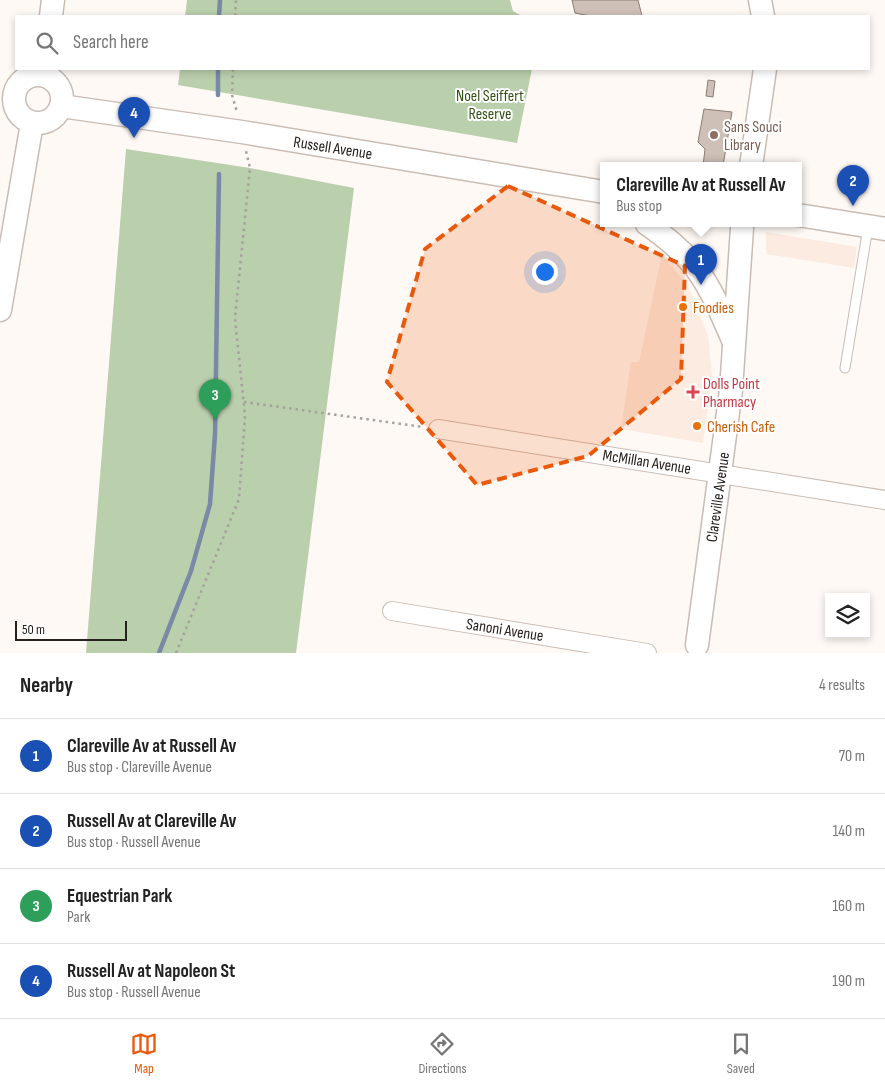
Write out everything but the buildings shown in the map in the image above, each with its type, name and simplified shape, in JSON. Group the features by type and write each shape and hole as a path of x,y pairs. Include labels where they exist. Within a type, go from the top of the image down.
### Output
{"street":[{"path":"51,15 54,0"},
{"path":"760,0 763,15"},
{"path":"752,162 765,70"},
{"path":"41,72 55,83 60,90 61,106 53,118 39,123 32,123 20,115 7,93 20,82 41,72"},
{"name":"Russell Avenue","path":"61,106 242,132 600,191"},
{"path":"0,310 32,123"},
{"path":"802,216 877,227"},
{"path":"651,227 670,240 692,263 716,302 734,343"},
{"name":"Clareville Avenue","path":"695,650 731,390 742,227"},
{"name":"McMillan Avenue","path":"438,429 885,500"},
{"name":"Sanoni Avenue","path":"392,611 647,653"}],"lane":[{"path":"845,368 877,227"}],"path":[{"path":"235,15 236,0"},
{"path":"176,653 239,499 245,416 235,318 250,168 232,95 233,70"},
{"path":"244,402 438,429"}],"highlighted area":[{"path":"508,186 685,266 681,379 588,456 477,485 387,382 425,249"}],"shaded area":[{"path":"766,232 857,247 854,268 766,254"},
{"path":"662,254 688,287 708,336 712,375 703,443 621,429 631,362 639,362"}],"green space":[{"path":"187,0 510,0 513,11 520,15 185,15"},
{"name":"Noel Seiffert Reserve","path":"180,70 532,70 517,143 178,85"},
{"path":"126,149 250,168 354,188 296,653 86,653"}],"waterway":[{"path":"219,15 220,0"},
{"path":"218,70 218,95"},
{"path":"159,653 191,571 210,504 215,434 219,174"}],"place":[{"name":"Sans Souci Library","path":"714,135"},
{"name":"Russell Av at Napoleon St","path":"134,138"},
{"name":"Russell Av at Clareville Av","path":"853,206"},
{"name":"Clareville Av at Russell Av","path":"701,285"},
{"name":"Foodies","path":"683,307"},
{"name":"Dolls Point Pharmacy","path":"693,392"},
{"name":"Equestrian Park","path":"215,420"},
{"name":"Cherish Cafe","path":"697,426"}]}
